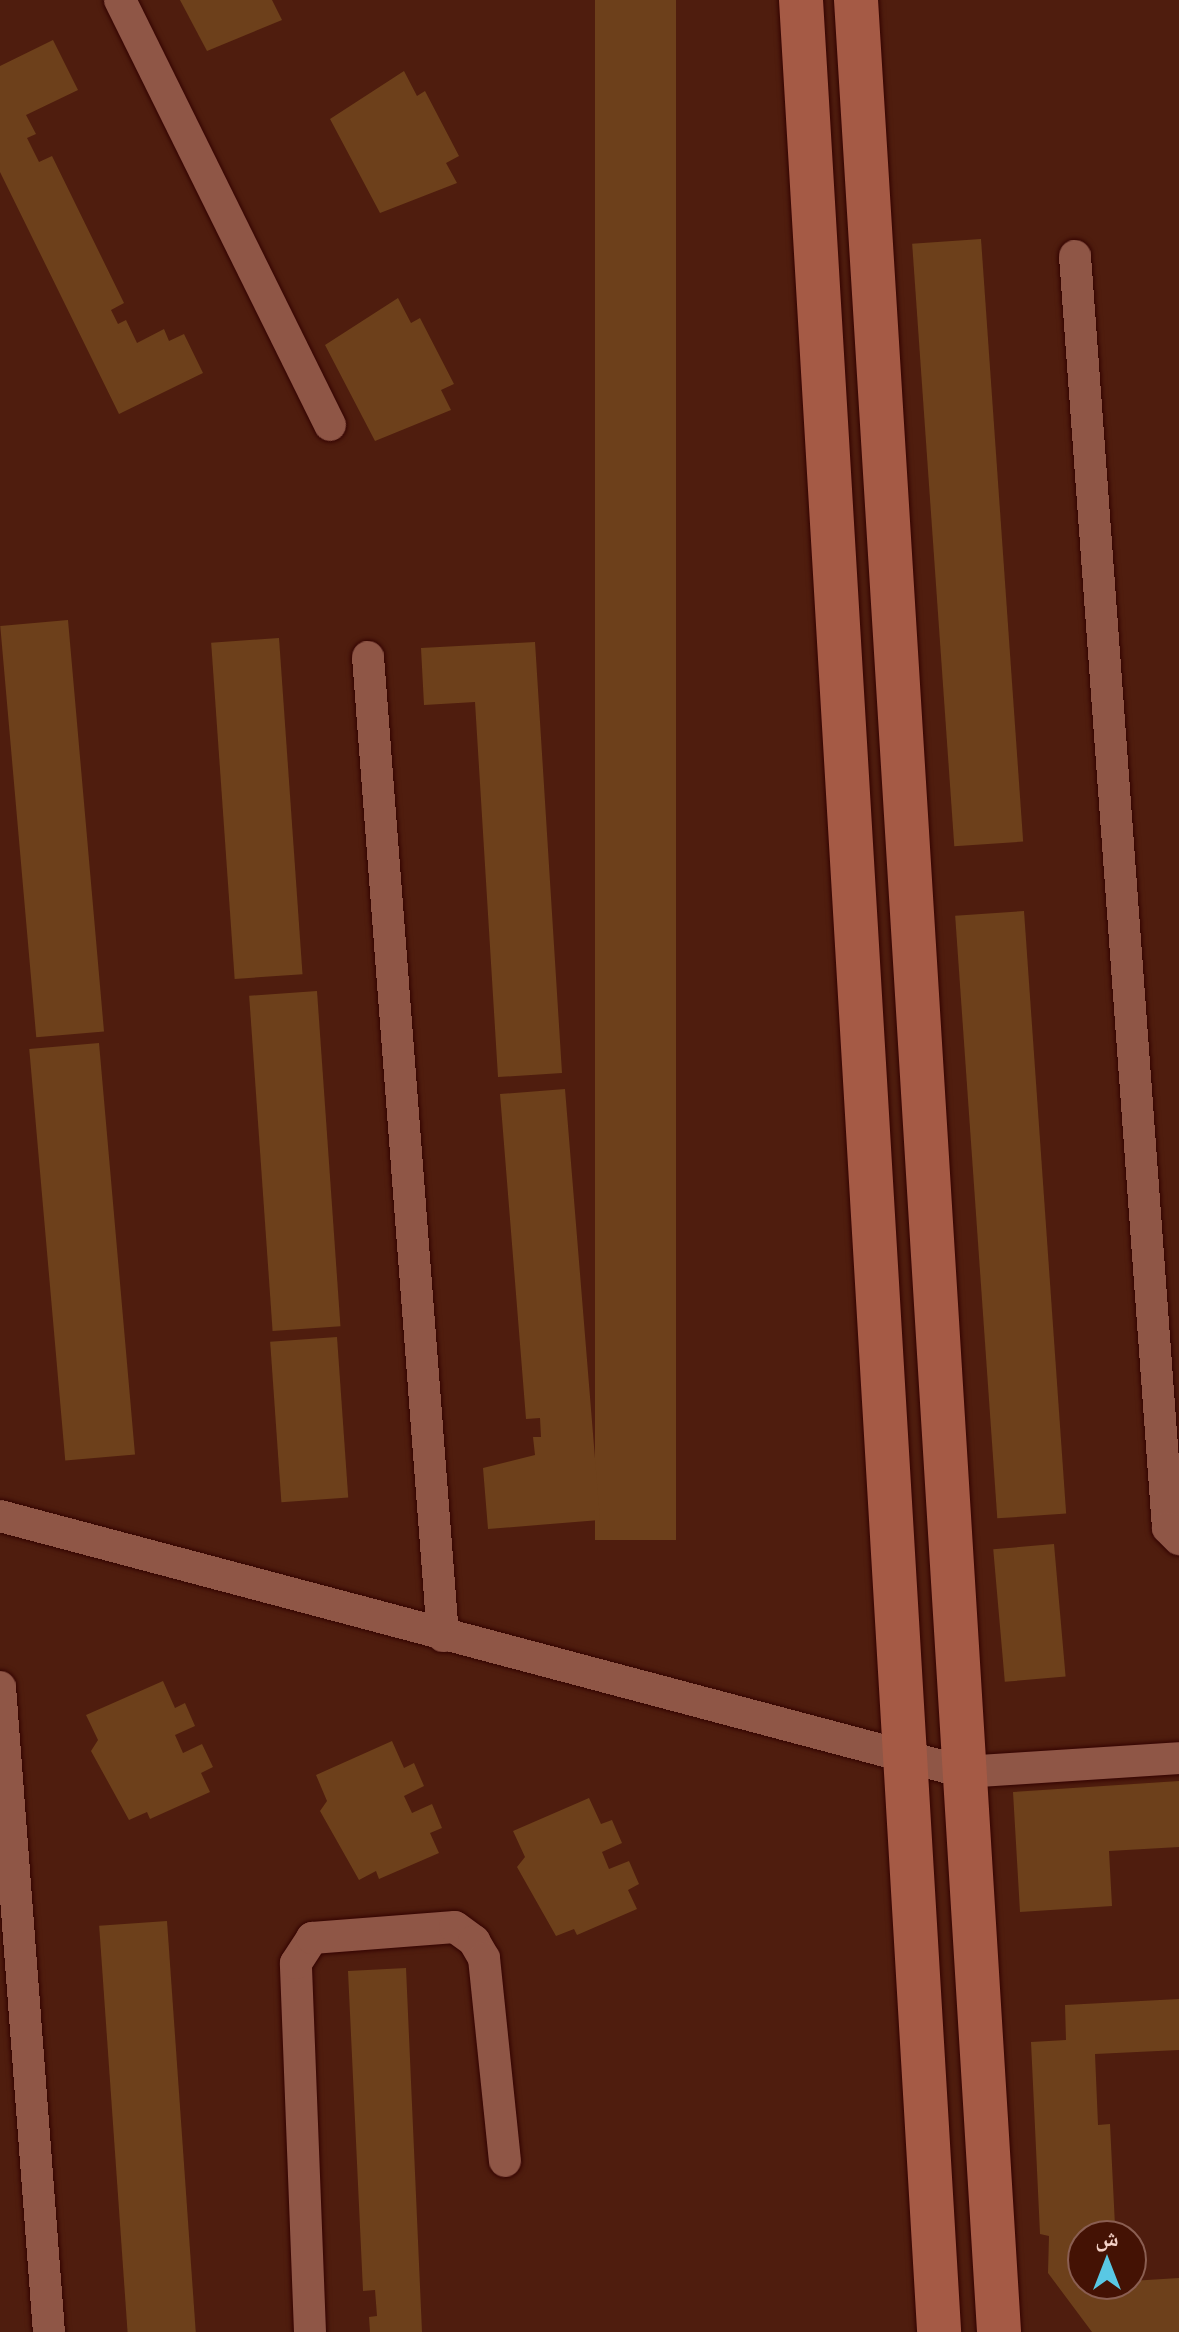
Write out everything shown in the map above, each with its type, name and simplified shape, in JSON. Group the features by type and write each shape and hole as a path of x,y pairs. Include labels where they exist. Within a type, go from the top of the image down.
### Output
{"main road":[{"path":"801,0 908,1758 939,2332"},
{"path":"856,0 999,2332"}],"street":[{"path":"120,0 330,425"},
{"path":"1075,256 1168,1528 1179,1539"},
{"path":"368,657 443,1636"},
{"path":"0,1516 964,1772 1179,1758"},
{"path":"0,1687 49,2332"},
{"path":"310,2332 296,1963 312,1938 455,1927 474,1941 484,1958 505,2161"}],"building":[{"path":"180,0 272,0 282,20 207,51"},
{"path":"595,0 676,0 676,1540 595,1540"},
{"path":"53,40 78,90 26,115 36,134 27,138 39,162 52,156 124,303 111,310 118,324 126,320 137,343 164,329 169,341 184,334 203,373 119,414 0,172 0,66"},
{"path":"404,71 417,96 425,91 459,156 446,163 457,183 380,213 330,119"},
{"path":"981,239 1023,842 954,846 912,244"},
{"path":"398,298 411,323 420,318 454,384 441,390 451,410 375,441 325,345"},
{"path":"68,620 104,1031 36,1037 0,626"},
{"path":"279,638 303,974 235,979 211,643"},
{"path":"535,642 562,1073 498,1077 475,702 424,705 421,648"},
{"path":"1024,911 1066,1514 997,1518 955,916"},
{"path":"317,991 340,1326 273,1331 249,996"},
{"path":"99,1043 135,1454 65,1461 29,1049"},
{"path":"565,1089 600,1520 488,1529 483,1468 535,1455 533,1437 541,1437 540,1418 526,1419 500,1094"},
{"path":"337,1337 348,1498 281,1502 270,1342"},
{"path":"1054,1544 1066,1676 1005,1682 993,1549"},
{"path":"163,1681 175,1708 185,1703 195,1726 175,1735 183,1753 202,1744 213,1767 201,1773 210,1792 150,1819 147,1812 129,1820 91,1751 98,1740 86,1715"},
{"path":"392,1741 404,1768 414,1763 424,1786 404,1796 412,1813 432,1804 442,1828 430,1833 439,1853 379,1879 376,1871 359,1880 320,1811 327,1801 316,1775"},
{"path":"1179,1781 1179,1847 1109,1851 1112,1906 1020,1912 1013,1792"},
{"path":"589,1798 601,1824 612,1820 622,1843 602,1852 609,1869 629,1861 639,1884 628,1890 637,1909 577,1935 574,1929 556,1936 517,1867 525,1857 513,1831"},
{"path":"167,1921 196,2332 128,2332 99,1926"},
{"path":"406,1968 422,2332 370,2332 369,2317 377,2316 375,2290 363,2291 348,1971"},
{"path":"1179,1999 1179,2050 1095,2054 1098,2125 1110,2124 1115,2220 1067,2220 1067,2298 1048,2273 1049,2236 1040,2234 1031,2042 1066,2040 1065,2005"},
{"path":"1179,2278 1179,2332 1092,2332 1068,2300 1147,2300 1147,2280"}]}
